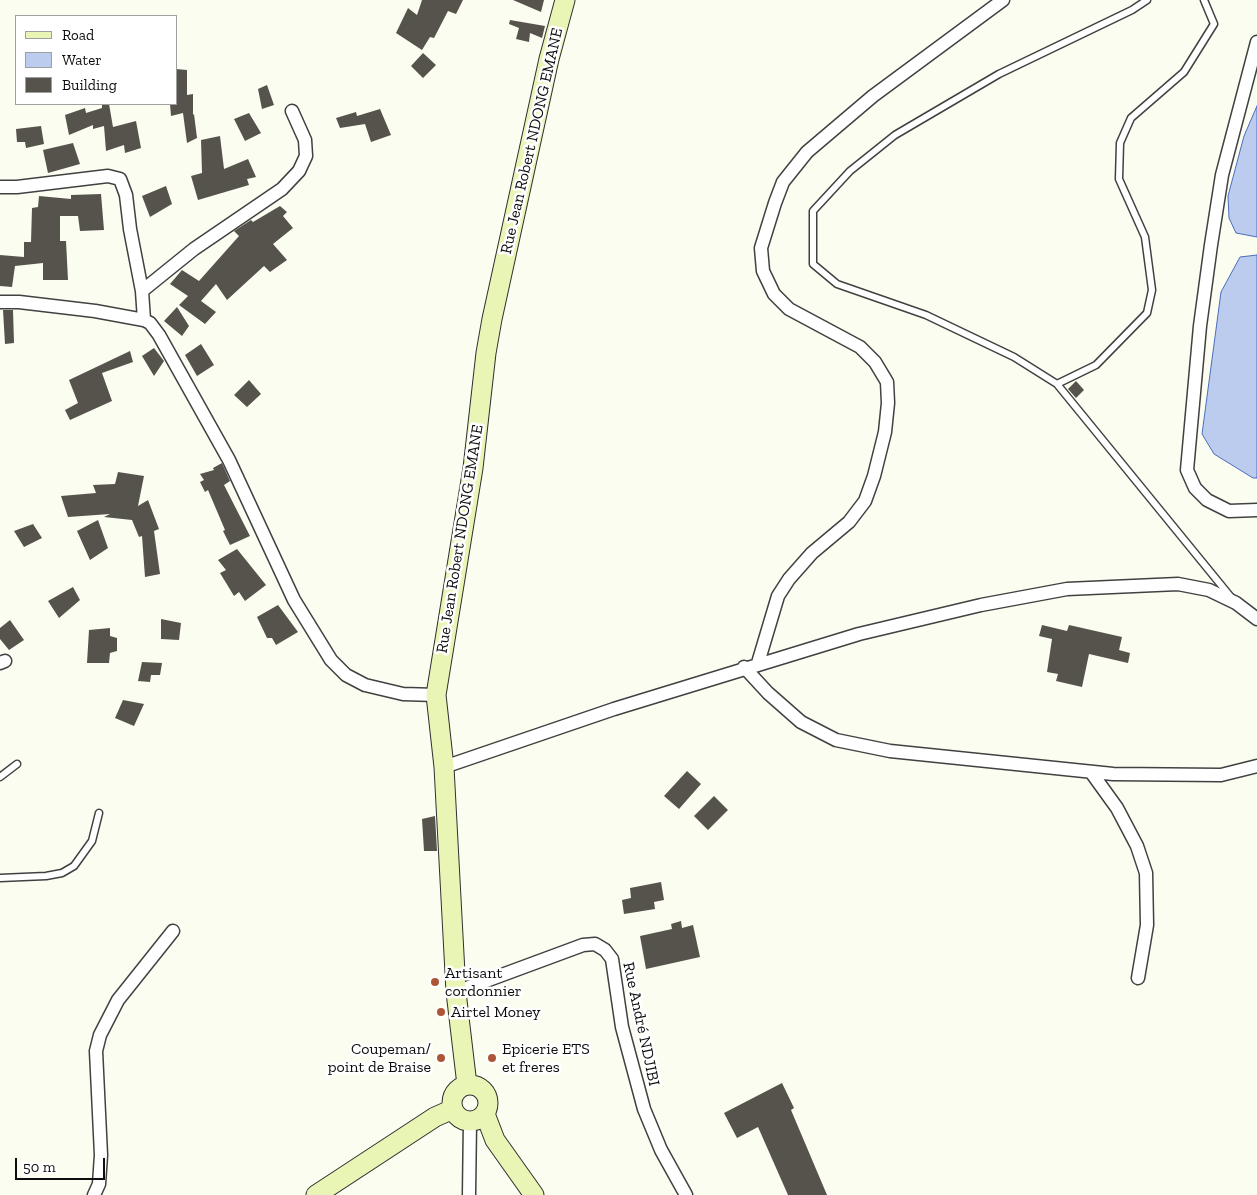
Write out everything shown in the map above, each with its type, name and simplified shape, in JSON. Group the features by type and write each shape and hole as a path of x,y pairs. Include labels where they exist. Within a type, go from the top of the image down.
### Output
{"street":[{"name":"Rue Jean Robert NDONG EMANE","path":"467,1085 456,992 444,767 436,695 443,639 474,468 490,327 549,58 565,0"},
{"path":"758,663 778,596 789,579 812,554 848,522 865,501 874,476 884,432 888,403 887,382 875,362 860,347 798,314 774,294 763,271 761,248 783,182 807,152 873,96 1003,0"},
{"path":"1257,42 1222,175 1216,210 1200,326 1187,470 1195,488 1207,500 1229,511 1257,510"},
{"path":"142,291 194,249 282,188 299,171 306,156 305,140 292,111"},
{"path":"0,186 117,177 122,182 126,195 130,229 142,291 144,320"},
{"path":"0,302 19,302 95,311 144,320 159,335 228,460 294,600 331,660 346,675 365,685 403,694 436,695"},
{"path":"444,767 744,667 859,634 981,605 1066,589 1178,584 1209,590 1236,603 1257,619"},
{"path":"744,667 768,693 801,722 836,740 890,751 1091,772 1221,775 1257,766"},
{"path":"1091,772 1117,808 1137,846 1146,873 1147,925 1138,978"},
{"path":"94,1195 99,1184 101,1155 96,1051 100,1035 118,1000 173,931"},
{"name":"Rue André NDJIBI","path":"456,992 583,945 595,944 606,950 612,959 622,1027 644,1109 660,1150 686,1195"},
{"path":"468,1195 477,1118 488,1105 487,1096 481,1088 467,1085 456,1091 452,1102 453,1109 459,1118 477,1118"},
{"path":"316,1195 435,1116 453,1109"},
{"path":"477,1118 534,1195"}],"lane":[{"path":"1147,0 1132,10 998,74 895,135 850,171 813,211 813,264 837,284 926,315 1014,357 1057,384 1236,603"},
{"path":"1057,384 1096,365 1147,313 1152,290 1145,237 1119,179 1120,143 1131,118 1184,72 1214,24 1204,0"},
{"path":"0,777 18,764"},
{"path":"0,878 46,876 62,873 74,866 92,841 99,813"}],"water":[{"path":"1257,106 1257,237 1236,233 1229,218 1228,196 1244,136"},
{"path":"1257,255 1257,478 1253,478 1214,454 1202,434 1221,292 1240,257"}],"building":[{"path":"422,0 463,0 456,14 448,11 434,38 430,37 422,50 396,33 408,8 417,15"},
{"path":"513,0 544,0 541,12"},
{"path":"510,20 545,26 542,38 530,33 529,42 516,39 519,28 509,24"},
{"path":"423,53 436,65 423,78 411,66"},
{"path":"178,69 187,70 187,95 193,94 193,115 197,138 187,143 183,113 171,116 170,105 178,105"},
{"path":"267,85 274,105 262,109 258,89"},
{"path":"102,105 109,105 113,127 136,121 141,148 125,153 124,145 106,151 104,126 93,129 93,125 69,135 65,115 85,108 86,113 102,108"},
{"path":"380,109 391,135 371,142 365,124 340,128 336,118 356,112 357,116"},
{"path":"249,113 261,133 245,141 234,119"},
{"path":"41,126 44,144 26,148 25,142 17,142 16,129"},
{"path":"220,136 224,169 248,159 256,177 247,179 249,185 198,200 191,176 202,173 201,140"},
{"path":"73,143 80,164 48,173 43,150"},
{"path":"166,186 172,204 150,217 142,196"},
{"path":"101,194 104,230 80,231 78,216 60,216 60,241 66,241 68,280 43,280 43,263 15,266 12,287 0,286 0,255 24,257 24,242 31,242 32,208 38,207 39,196 71,199 71,195"},
{"path":"280,206 287,212 283,216 293,228 273,244 287,260 270,272 264,266 227,300 216,284 201,301 216,312 205,324 179,305 188,296 170,284 182,270 199,281 239,236 234,231 251,220 253,222"},
{"path":"177,307 189,326 182,336 164,321"},
{"path":"3,310 13,310 14,343 5,344"},
{"path":"201,344 214,365 197,376 185,355"},
{"path":"154,348 164,361 154,376 142,356"},
{"path":"130,351 133,362 102,373 112,401 70,420 65,410 78,403 69,380"},
{"path":"249,380 261,394 247,407 234,395"},
{"path":"1076,381 1084,390 1076,398 1068,389"},
{"path":"222,463 230,481 224,485 250,536 230,545 208,490 205,492 200,482 204,480 200,474 214,470 213,468"},
{"path":"118,472 144,476 138,506 148,500 159,529 154,531 160,574 145,577 142,536 139,537 132,520 104,517 110,514 68,517 61,496 96,493 93,485 115,484"},
{"path":"98,520 108,548 90,560 77,531"},
{"path":"33,524 42,538 24,547 14,531"},
{"path":"237,549 266,585 245,601 239,592 234,596 220,573 226,570 218,560"},
{"path":"73,587 80,600 59,618 48,601"},
{"path":"278,605 298,632 276,645 272,638 267,638 257,617"},
{"path":"161,619 181,623 179,640 161,639"},
{"path":"10,620 24,640 9,650 0,639 0,628"},
{"path":"1042,625 1067,631 1069,625 1122,637 1119,650 1130,653 1128,663 1089,654 1082,687 1056,681 1058,674 1047,672 1052,639 1039,636"},
{"path":"110,628 110,636 117,638 117,651 110,653 109,663 87,663 89,630"},
{"path":"142,662 162,663 160,675 151,675 150,682 138,681"},
{"path":"123,700 144,704 134,726 115,718"},
{"path":"687,771 701,784 679,809 664,796"},
{"path":"714,796 728,810 708,830 694,816"},
{"path":"435,816 437,851 424,851 422,819"},
{"path":"661,882 664,900 654,902 655,909 624,914 622,900 631,898 630,888"},
{"path":"681,921 682,928 693,925 700,957 646,969 640,936 672,929 671,924"},
{"path":"782,1083 794,1108 791,1110 827,1195 788,1195 758,1127 737,1138 724,1113"}],"place":[{"name":"Artisant cordonnier","path":"435,982"},
{"name":"Airtel Money","path":"441,1012"},
{"name":"Coupeman/ point de Braise","path":"441,1058"},
{"name":"Epicerie ETS et freres","path":"492,1058"}]}
